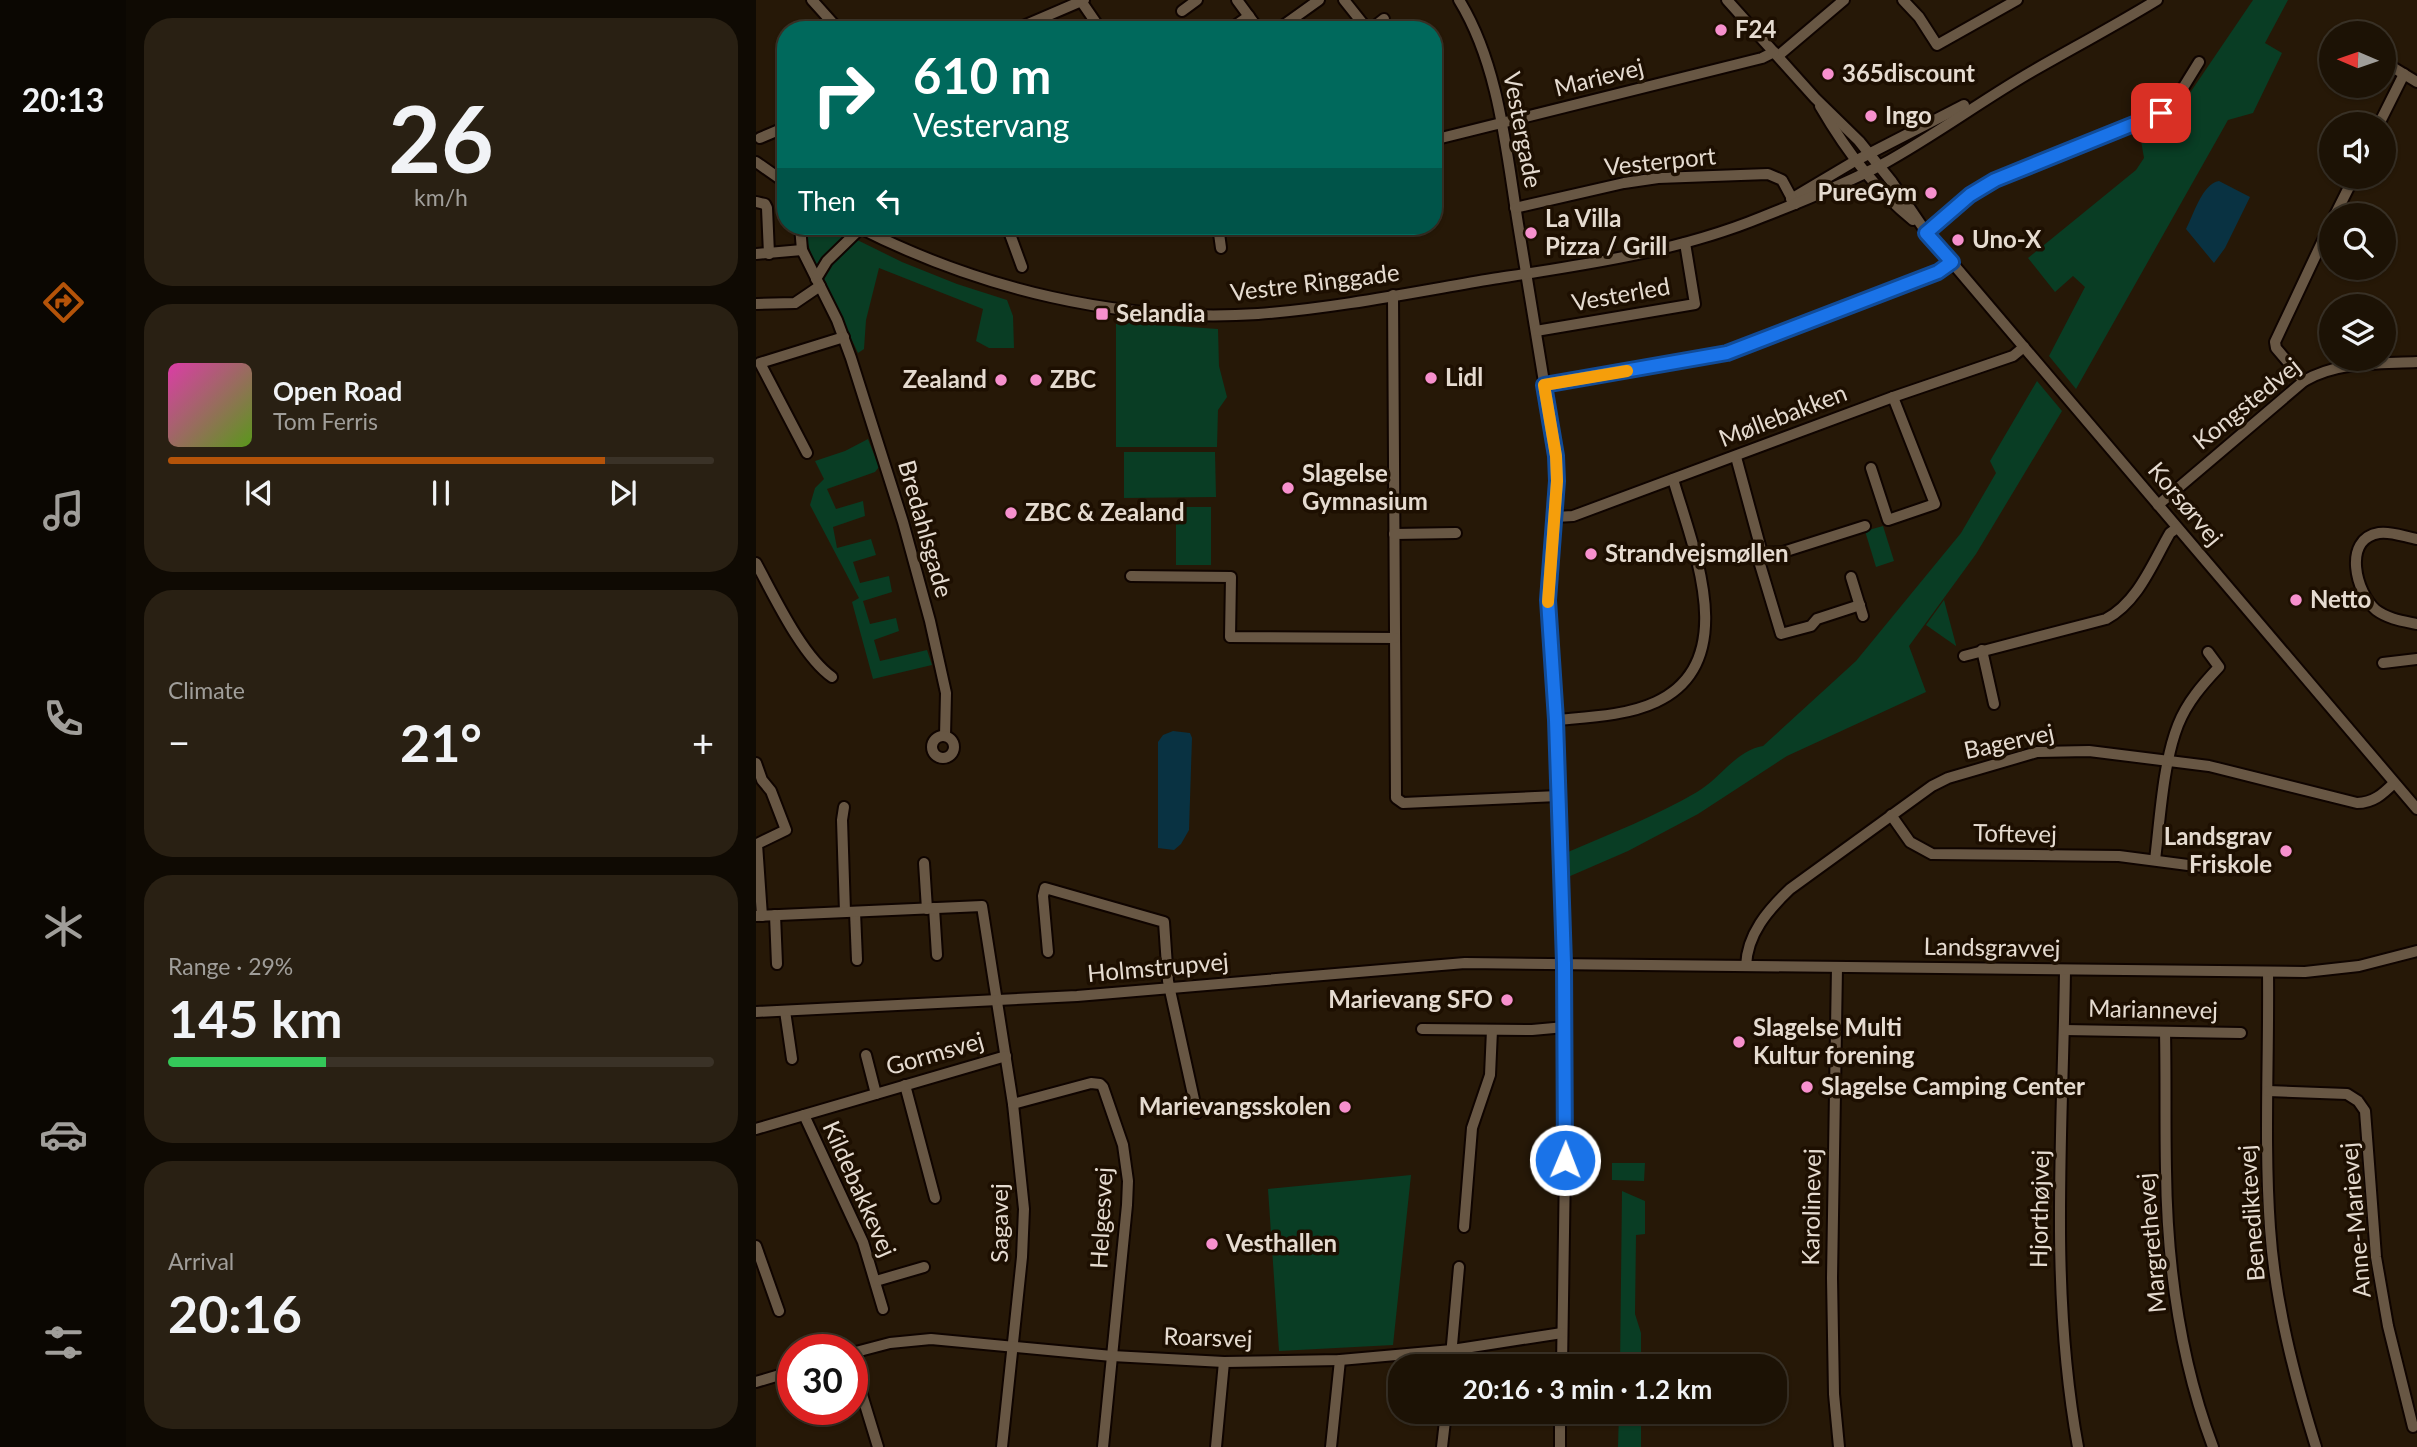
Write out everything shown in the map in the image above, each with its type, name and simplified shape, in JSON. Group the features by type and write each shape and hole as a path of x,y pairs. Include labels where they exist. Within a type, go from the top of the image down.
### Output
{"street":[{"path":"813,0 831,21"},
{"path":"1182,11 1197,0"},
{"path":"1237,0 1253,21"},
{"path":"1290,21 1319,0"},
{"path":"1344,0 1362,21"},
{"name":"Vestergade","path":"1459,0 1480,40 1490,72 1516,208 1556,456 1557,481 1548,600 1556,720 1564,963 1562,1354"},
{"name":"Korsørvej","path":"1727,0 1815,97 1842,144 1867,163 2417,809"},
{"path":"1776,54 1844,0"},
{"path":"1903,0 1919,17 1937,45 2017,0"},
{"path":"1867,163 2157,0"},
{"path":"1035,21 1082,1 1095,21"},
{"path":"1242,21 1249,16"},
{"name":"Marievej","path":"1442,138 1776,54"},
{"path":"1923,229 1995,180 2161,113 2175,101 2199,62"},
{"path":"2396,70 2417,82"},
{"path":"1867,163 2029,73"},
{"path":"2385,112 2403,74"},
{"path":"761,138 777,131"},
{"path":"756,162 777,177"},
{"name":"Vestre Ringgade","path":"1793,201 1813,195 1867,163"},
{"name":"Vestre Ringgade","path":"876,235 946,266 1036,293 1114,308 1159,313 1257,314 1526,274 1685,243 1728,231 1784,208 1867,163"},
{"name":"Vesterport","path":"1516,208 1624,183 1658,178 1768,174 1782,180 1793,201"},
{"path":"756,202 765,204 767,208 769,254"},
{"name":"Bredahlsgade","path":"801,235 802,250 844,337 903,522 946,693 945,736"},
{"path":"756,304 795,303 818,282 827,261 851,235"},
{"path":"1011,235 1023,267"},
{"path":"1219,235 1221,248"},
{"name":"Vesterled","path":"1536,331 1695,304 1685,243"},
{"path":"2304,381 2276,348 2275,342 2319,248"},
{"path":"756,254 802,250"},
{"path":"1544,385 1727,353 1938,272 1952,262"},
{"path":"1393,295 1395,794 1398,801 1403,803 1558,796"},
{"path":"807,453 760,363 844,337"},
{"name":"Møllebakken","path":"1555,517 1573,516 1673,480 2006,358 2024,347"},
{"name":"Kongstedvej","path":"2158,505 2304,381 2317,373 2335,368 2417,362"},
{"path":"1871,468 1888,520 1935,504 1894,397"},
{"path":"1736,457 1762,553 1759,561 1782,634 1811,626 1817,619 1861,611 1851,577"},
{"path":"1556,720 1617,712 1658,701 1682,684 1697,661 1706,623 1701,581 1673,480"},
{"path":"1762,553 1783,552 1865,526"},
{"path":"1964,656 2106,619 2118,613 2133,597 2170,533 2177,527"},
{"path":"1394,534 1457,533"},
{"path":"2417,539 2390,533 2371,536 2361,547 2356,569 2360,588 2377,611 2392,619 2417,624"},
{"path":"756,563 796,633 821,669 832,677"},
{"path":"1131,576 1231,577 1230,637 1395,638"},
{"path":"1982,650 1994,704"},
{"path":"2155,860 2175,735 2187,707 2220,667 2208,652"},
{"path":"2383,663 2417,659"},
{"name":"Bagervej","path":"1746,966 1750,940 1777,901 1790,889 1932,786 1948,778 2037,752 2089,751 2229,770 2357,803 2367,803 2375,799 2394,783"},
{"path":"756,763 762,780 771,791 786,830 757,844 759,916 930,908"},
{"path":"844,807 842,820 857,960"},
{"name":"Toftevej","path":"1891,815 1910,842 1932,854 2119,856 2211,868"},
{"path":"924,863 937,956"},
{"path":"1048,952 1043,896 1045,888 1164,922 1170,989 1197,1112"},
{"name":"Sagavej","path":"930,908 982,906 1013,1104 1024,1209 1022,1257 1002,1447"},
{"path":"775,915 777,964"},
{"name":"Landsgravvej","path":"1564,963 2305,972 2359,966 2417,951"},
{"name":"Holmstrupvej","path":"756,1012 996,1001 1170,989 1426,965 1564,963"},
{"name":"Karolinevej","path":"1837,967 1832,1279 1834,1394 1839,1447"},
{"name":"Hjorthøjvej","path":"2065,970 2060,1271 2065,1364 2078,1447"},
{"name":"Benediktevej","path":"2268,972 2267,1186 2276,1279 2284,1324 2316,1447"},
{"path":"785,1011 792,1059"},
{"path":"1422,1029 1565,1027"},
{"path":"1464,1227 1472,1128 1490,1075 1492,1030"},
{"name":"Mariannevej","path":"2064,1030 2241,1033"},
{"name":"Margrethevej","path":"2165,1031 2166,1172 2177,1303 2189,1364 2213,1447"},
{"name":"Gormsvej","path":"866,1055 876,1094"},
{"name":"Gormsvej","path":"756,1129 1006,1056"},
{"name":"Helgesvej","path":"1013,1104 1091,1083 1100,1084 1121,1138 1128,1181 1127,1205 1103,1447"},
{"path":"905,1085 935,1198"},
{"name":"Anne-Marievej","path":"2268,1091 2347,1094 2358,1101 2365,1111 2376,1257 2388,1326 2413,1427"},
{"name":"Kildebakkevej","path":"804,1115 854,1220 883,1309"},
{"path":"756,1246 779,1311"},
{"path":"1452,1354 1459,1267"},
{"name":"Kildebakkevej","path":"876,1281 924,1268"},
{"name":"Roarsvej","path":"868,1349 907,1340 931,1339 1112,1356 1224,1362 1340,1360 1452,1350 1562,1333"},
{"path":"1331,1447 1340,1360"},
{"path":"1216,1447 1224,1362"},
{"path":"756,1382 777,1376"},
{"path":"868,1414 878,1447"},
{"path":"1442,1447 1445,1424"},
{"path":"1560,1424 1560,1447"}],"green space":[{"path":"2253,0 2288,0 2265,43 2282,53 2253,113 2228,120 2076,389 2049,356 2085,287 2073,276 2055,292 2028,258 2136,170 2144,158 2139,129 2177,112"},
{"path":"847,235 902,262 1007,300 1013,316 1014,348 989,348 976,341 983,309 879,268 866,320 864,349 858,353 811,254 806,237"},
{"path":"1116,322 1218,329 1219,366 1227,397 1218,410 1217,447 1116,447"},
{"path":"2037,381 2062,411 1976,554 1909,646 1926,692 1787,756 1698,814 1628,851 1568,877 1568,852 1650,817 1697,792 1744,753 1763,746 1856,661 1961,533 1996,473 1990,461"},
{"path":"868,439 879,467 875,472 827,489 836,509 863,501 865,516 833,527 837,548 871,539 876,555 853,562 860,583 889,576 892,592 863,601 870,624 896,618 899,631 874,640 880,661 927,650 932,665 873,679 852,602 859,598 810,505 815,488 824,479 815,461 845,451"},
{"path":"1124,452 1215,452 1216,497 1124,498"},
{"path":"1176,507 1211,507 1211,565 1176,565"},
{"path":"1883,526 1894,561 1876,567 1865,531"},
{"path":"1944,600 1956,645 1956,646 1926,625"},
{"path":"1612,1163 1645,1163 1644,1181 1612,1180"},
{"path":"1411,1175 1393,1345 1279,1351 1268,1189"},
{"path":"1622,1191 1645,1201 1645,1234 1636,1235 1635,1314 1641,1333 1641,1354 1620,1354"},
{"path":"1619,1424 1641,1424 1641,1447 1618,1447"}],"water":[{"path":"2219,181 2250,197 2225,248 2214,263 2186,229 2203,194 2213,183"},
{"path":"1173,731 1190,733 1192,738 1189,830 1174,850 1158,848 1158,742 1163,735"}],"slow traffic":[{"path":"1548,602 1557,481 1556,456 1544,385 1627,371"}],"place":[{"name":"F24","path":"1721,30"},
{"name":"365discount","path":"1828,74"},
{"name":"Ingo","path":"1871,116"},
{"name":"PureGym","path":"1931,193"},
{"name":"La Villa Pizza / Grill","path":"1531,233"},
{"name":"Uno-X","path":"1958,240"},
{"name":"Selandia","path":"1102,314"},
{"name":"Lidl","path":"1431,378"},
{"name":"Zealand","path":"1001,380"},
{"name":"ZBC","path":"1036,380"},
{"name":"Slagelse Gymnasium","path":"1288,488"},
{"name":"ZBC & Zealand","path":"1011,513"},
{"name":"Strandvejsmøllen","path":"1591,554"},
{"name":"Netto","path":"2296,600"},
{"name":"Landsgrav Friskole","path":"2286,851"},
{"name":"Marievang SFO","path":"1507,1000"},
{"name":"Slagelse Multi Kultur forening","path":"1739,1042"},
{"name":"Slagelse Camping Center","path":"1807,1087"},
{"name":"Marievangsskolen","path":"1345,1107"},
{"name":"Vesthallen","path":"1212,1244"}],"route":[{"path":"1565,1160 1564,963 1556,720 1548,600 1557,481 1556,456 1544,385 1727,353 1938,272 1952,262 1926,233 1970,195 1995,180 2161,113"}]}
